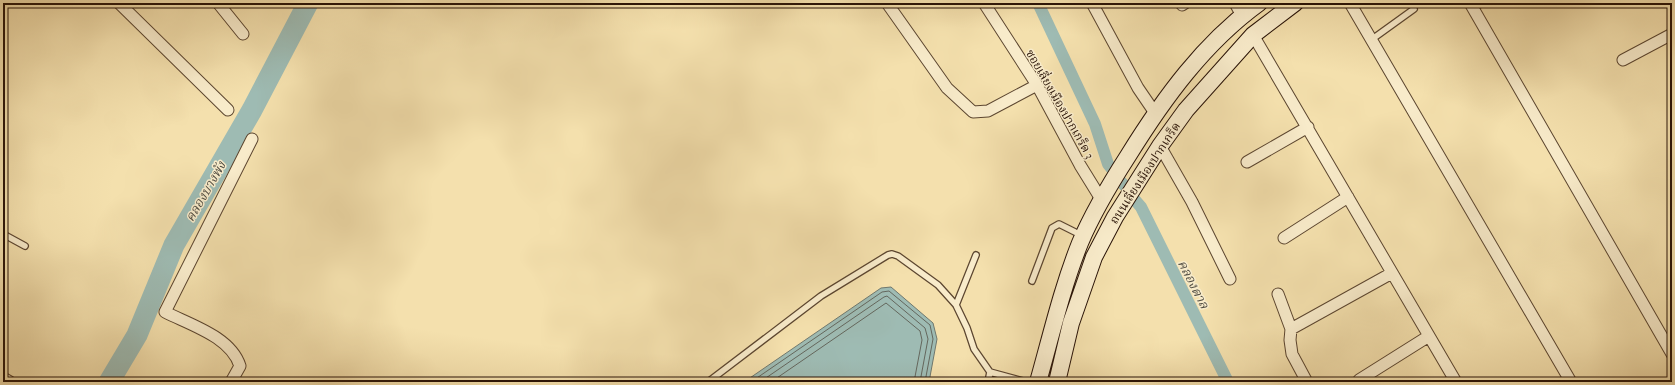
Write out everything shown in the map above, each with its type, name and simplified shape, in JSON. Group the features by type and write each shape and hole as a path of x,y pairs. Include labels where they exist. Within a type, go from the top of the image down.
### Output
{"main road":[{"name":"ถนนเลี่ยงเมืองปากเกร็ด","path":"1038,382 1055,319 1083,236 1101,199 1155,113 1193,63 1239,9 1260,3"},
{"name":"ถนนเลี่ยงเมืองปากเกร็ด","path":"1057,382 1071,323 1094,257 1114,217 1160,146 1186,110 1254,35 1295,3"}],"street":[{"path":"119,3 228,110"},
{"path":"218,3 243,34"},
{"path":"887,3 947,88 973,112 988,111 1037,85"},
{"name":"ซอยเลี่ยงเมืองปากเกร็ด 3","path":"984,3 1037,85 1080,165 1101,199"},
{"path":"1092,3 1138,88 1155,113"},
{"path":"1350,3 1571,382"},
{"path":"1471,5 1672,354"},
{"path":"1624,60 1672,34"},
{"path":"1254,35 1456,382"},
{"path":"1247,162 1308,127"},
{"path":"231,382 240,366 237,356 222,341 165,312 252,139"},
{"path":"1160,146 1192,202 1230,279"},
{"path":"1284,238 1348,198"},
{"path":"1291,329 1392,273"},
{"path":"1278,294 1291,329 1290,340 1292,354 1307,382"},
{"path":"1359,380 1429,336"},
{"path":"3,378 10,382"}],"lane":[{"path":"1471,5 1483,3"},
{"path":"1371,40 1414,9"},
{"path":"1032,281 1052,228 1059,224 1083,236"},
{"path":"3,234 25,246"},
{"path":"708,382 822,296 888,255 892,254 898,256 938,285 956,305 967,328 974,349 990,372 1027,382"},
{"path":"956,305 976,255"},
{"path":"988,382 990,372"}],"water":[{"path":"891,287 933,323 937,339 929,382 744,382 881,288"}],"waterway":[{"name":"คลองบางพัง","path":"109,382 137,335 174,245 252,110 308,3"},
{"name":"คลองตาล","path":"1038,3 1095,124 1108,164 1112,169"},
{"name":"คลองตาล","path":"1120,181 1126,187"},
{"name":"คลองตาล","path":"1134,199 1141,207 1228,382"}]}
